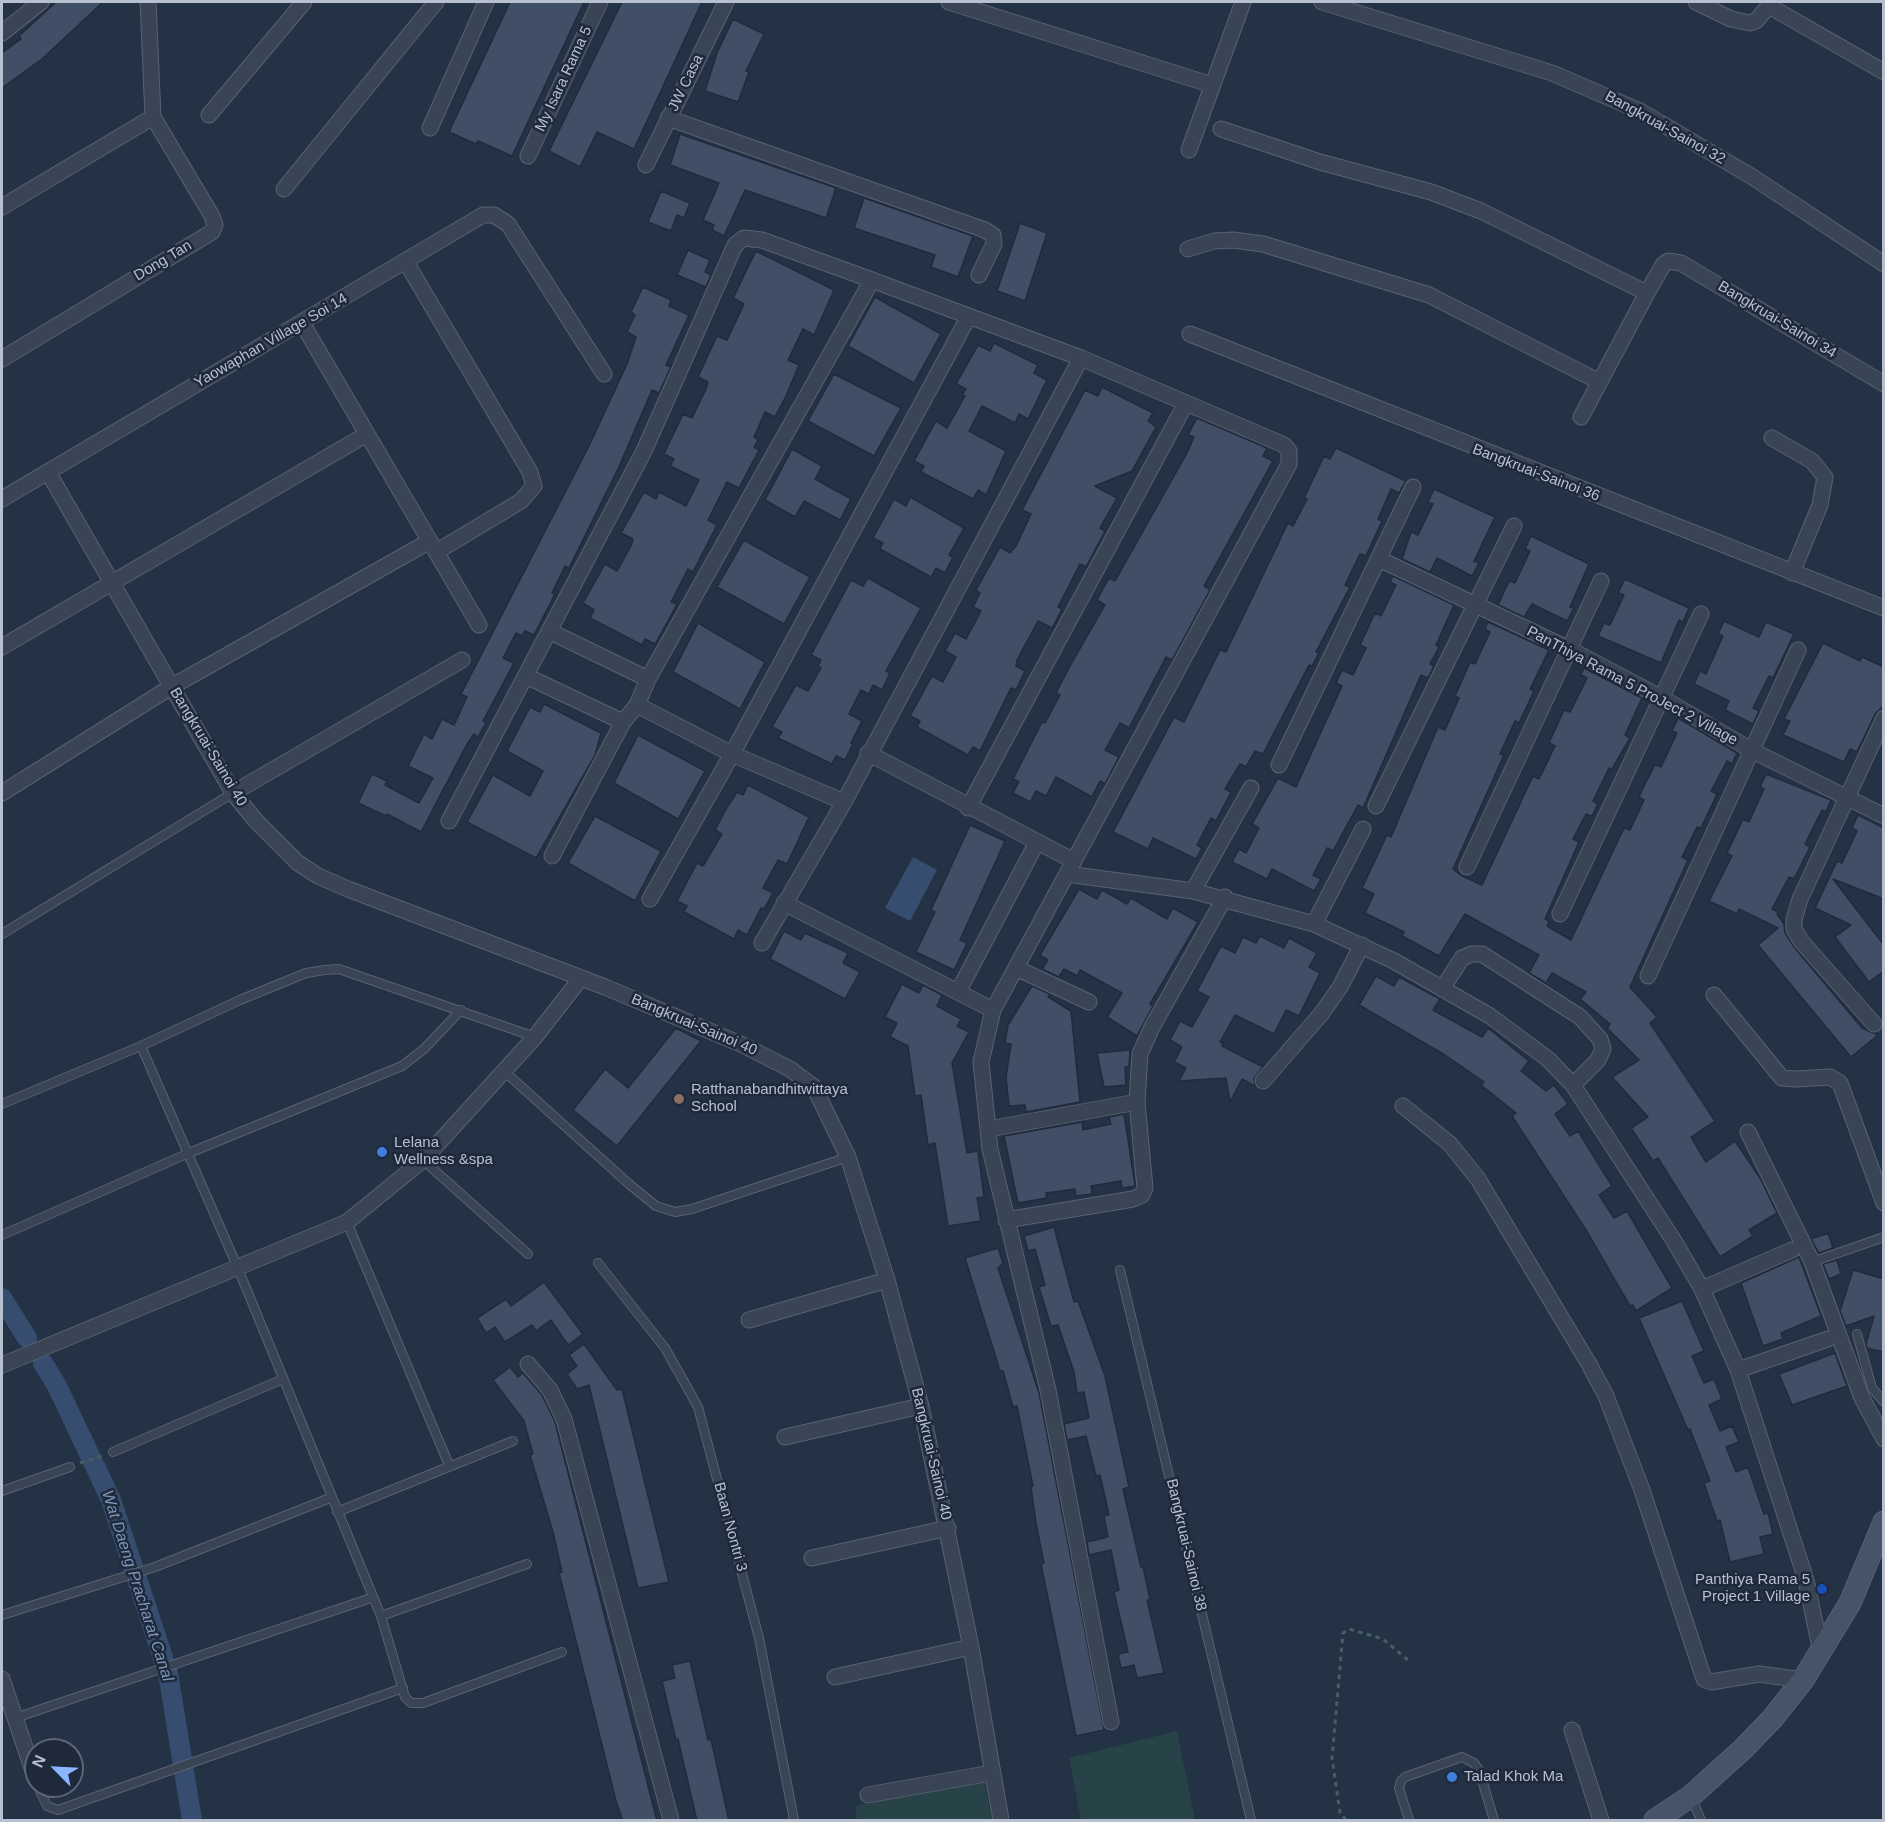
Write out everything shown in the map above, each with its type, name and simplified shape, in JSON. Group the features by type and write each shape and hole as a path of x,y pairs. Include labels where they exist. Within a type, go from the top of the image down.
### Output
{"main road":[{"path":"1655,1821 1691,1796 1772,1719 1803,1680 1850,1603 1884,1522"}],"street":[{"path":"2,33 41,2"},
{"name":"Dong Tan","path":"2,359 212,232 215,225 212,216 153,117 148,2"},
{"path":"209,115 304,2"},
{"path":"284,189 436,2"},
{"path":"430,128 486,2"},
{"name":"My Isara Rama 5","path":"528,156 600,2"},
{"name":"JW Casa","path":"646,165 726,2"},
{"path":"949,2 1212,86"},
{"path":"1189,150 1243,2"},
{"name":"Bangkruai-Sainoi 32","path":"1322,2 1552,73 1611,97 1692,140 1884,264"},
{"path":"1696,2 1731,19 1750,23 1756,21 1771,4 1884,72"},
{"path":"2,207 153,117"},
{"path":"669,118 986,230 993,235 994,244 979,275"},
{"path":"1221,129 1320,162 1431,192 1481,212 1647,293 1598,381 1581,417"},
{"name":"Yaowaphan Village Soi 14","path":"2,499 483,215 494,215 508,224 604,374"},
{"path":"449,820 551,632 644,451 735,245 744,238 762,240 872,279 1081,358 1284,445 1289,451 1289,464 993,1010 981,1062 989,1129 1006,1220 1048,1390 1111,1722"},
{"path":"1188,249 1214,241 1233,240 1263,244 1429,295 1598,381"},
{"name":"Bangkruai-Sainoi 34","path":"1647,293 1663,265 1668,261 1681,262 1884,384"},
{"path":"2,793 171,687 521,501 534,486 530,471 406,262"},
{"path":"552,856 623,722 637,705 648,679 872,279"},
{"path":"650,899 732,754 969,316"},
{"path":"302,323 479,625"},
{"name":"Bangkruai-Sainoi 36","path":"1190,334 1884,608"},
{"path":"762,943 844,802 868,753 1081,358"},
{"path":"968,808 1186,403"},
{"path":"2,647 367,434"},
{"path":"1772,438 1812,461 1825,477 1820,505 1792,573"},
{"name":"Bangkruai-Sainoi 40","path":"48,472 233,793 256,821 298,863 318,876 581,978 743,1045 790,1069 814,1087 848,1157 887,1280 921,1406 971,1647 1001,1821"},
{"path":"1279,765 1413,487"},
{"path":"1376,806 1514,526"},
{"name":"PanThiya Rama 5 ProJect 2 Village","path":"1379,559 1569,649 1662,698 1753,751 1884,816"},
{"path":"1467,867 1601,581"},
{"path":"1560,914 1701,614"},
{"path":"551,632 648,679"},
{"path":"1648,976 1798,650"},
{"path":"233,793 462,660"},
{"path":"526,676 623,722"},
{"path":"637,705 732,754 844,802"},
{"path":"1874,1024 1801,941 1794,929 1795,910 1884,718"},
{"path":"868,753 968,808 1037,842 1070,867 1225,897 1314,924 1362,945 1442,989 1520,1037 1548,1059 1573,1085 1702,1288 1738,1370 1806,1580 1821,1652"},
{"path":"1193,891 1251,788"},
{"path":"1314,924 1363,829"},
{"path":"958,992 1037,842"},
{"path":"1006,1220 1138,1198 1142,1195 1145,1188 1137,1102 1140,1054 1152,1027 1225,897"},
{"path":"784,903 993,1010"},
{"path":"1263,1081 1322,1013 1340,987 1362,945"},
{"path":"1442,989 1462,958 1472,954 1482,954 1580,1017 1600,1039 1602,1049 1598,1060 1573,1085"},
{"path":"1016,969 1089,1002"},
{"path":"2,1365 347,1222 423,1160 535,1037 581,978"},
{"path":"1714,995 1782,1078 1830,1077 1840,1083 1884,1203"},
{"path":"989,1129 1137,1102"},
{"path":"1403,1106 1450,1144 1478,1179 1606,1396 1642,1490 1704,1679 1711,1682 1759,1674 1803,1680"},
{"path":"1748,1132 1812,1262 1862,1398 1884,1439"},
{"path":"1702,1288 1792,1251"},
{"path":"748,1320 887,1280"},
{"path":"1738,1370 1828,1339"},
{"path":"528,1364 550,1390 564,1419 671,1821"},
{"path":"785,1437 921,1406"},
{"path":"812,1558 948,1528"},
{"path":"835,1677 971,1647"},
{"path":"2,1679 24,1745"},
{"path":"1572,1730 1601,1821"},
{"path":"868,1795 991,1773"}],"lane":[{"path":"2,934 233,793"},
{"path":"2,1104 141,1046 240,1000 306,973 325,970 339,969 535,1037"},
{"path":"2,1235 189,1153 402,1066 424,1049 461,1010"},
{"path":"141,1046 237,1266 371,1598 381,1616 405,1697 411,1703 423,1703 562,1652"},
{"path":"504,1071 629,1184 656,1206 675,1212 692,1209 848,1157"},
{"path":"423,1160 528,1254"},
{"path":"347,1222 449,1465"},
{"path":"1812,1262 1884,1237"},
{"name":"Baan Nontri 3","path":"598,1263 665,1348 698,1407 759,1638 794,1821"},
{"name":"Bangkruai-Sainoi 38","path":"1120,1270 1251,1821"},
{"path":"1857,1334 1872,1388 1884,1402"},
{"path":"113,1452 283,1379"},
{"path":"337,1512 513,1441"},
{"path":"2,1491 70,1467"},
{"path":"2,1615 155,1567 330,1498"},
{"path":"381,1616 527,1564"},
{"path":"15,1718 371,1598"},
{"path":"43,1798 47,1806 58,1810 403,1688"},
{"path":"1409,1821 1399,1788 1401,1781 1405,1777 1462,1757 1474,1763 1479,1770 1494,1821"},
{"path":"1691,1796 1701,1821"}],"path":[{"path":"70,1467 113,1452"},
{"path":"1346,1821 1340,1813 1332,1758 1343,1633 1349,1629 1383,1639 1407,1660"}],"green space":[{"path":"1177,1731 1195,1820 1081,1820 1069,1758"},
{"path":"984,1780 992,1820 857,1820 855,1806"}],"water":[{"path":"913,857 937,870 910,921 885,908"}],"building":[{"path":"56,2 103,2 42,59 2,88 2,53 21,39 19,36"},
{"path":"510,2 584,2 512,156 478,141 476,144 449,132"},
{"path":"622,2 702,2 634,149 597,132 580,167 549,151"},
{"path":"733,19 764,34 746,71 749,72 738,102 705,91 717,53"},
{"path":"680,134 836,188 826,218 745,190 724,236 712,230 714,225 703,220 719,183 670,165"},
{"path":"661,191 690,203 684,218 677,215 671,231 648,222"},
{"path":"864,198 973,236 958,277 931,267 935,255 854,228"},
{"path":"1020,223 1047,233 1025,301 997,291"},
{"path":"688,250 710,260 705,272 711,275 706,287 677,275"},
{"path":"756,251 834,290 814,335 803,329 788,360 799,365 786,396 775,417 765,412 754,437 758,440 754,447 759,450 739,488 727,482 708,520 717,525 693,572 688,569 671,602 677,604 668,621 655,644 645,639 642,645 590,618 594,610 583,603 605,564 617,571 631,546 633,539 621,533 644,492 656,499 659,492 686,506 699,480 670,466 674,459 664,454 683,414 692,418 706,389 708,382 698,377 717,336 727,340 744,304 733,298"},
{"path":"643,287 671,300 669,306 689,315 666,365 671,367 659,393 652,390 618,469 569,568 565,566 552,593 555,594 534,635 525,631 522,636 516,633 503,658 514,663 483,721 486,723 478,737 474,734 466,746 421,832 387,814 386,816 358,803 372,774 387,781 385,785 419,803 433,778 408,766 424,734 432,739 442,719 454,725 467,697 461,694 589,446 627,364 636,337 627,332 635,315 631,312"},
{"path":"875,297 941,334 914,383 848,346"},
{"path":"994,343 1038,365 1034,373 1047,380 1028,419 1019,414 1015,423 982,406 969,431 1006,451 986,495 978,490 973,499 921,472 924,466 914,461 936,421 947,428 965,396 962,395 966,389 956,384 978,345 990,351"},
{"path":"834,374 901,408 874,456 808,421"},
{"path":"1102,387 1153,413 1148,421 1156,427 1132,471 1095,486 1117,498 1100,528 1105,531 1086,567 1080,564 1058,607 1062,609 1052,628 1038,621 1017,660 1016,666 1025,671 1016,690 1011,688 980,751 973,747 968,755 917,727 920,721 910,716 932,676 943,682 956,657 945,651 955,633 966,639 981,611 973,607 980,593 976,590 1000,547 1010,553 1016,546 1031,514 1022,510 1085,390 1098,396"},
{"path":"1197,418 1267,448 1263,456 1273,461 1204,586 1210,590 1172,660 1166,657 1129,728 1120,723 1105,750 1119,757 1105,784 1100,781 1092,797 1056,777 1046,796 1036,791 1030,802 1013,793 1019,782 1013,779 1042,722 1045,723 1060,695 1056,693 1070,666 1105,605 1097,600 1109,578 1115,581 1187,453 1194,437 1188,435"},
{"path":"1336,448 1406,481 1399,493 1391,489 1378,519 1382,521 1366,556 1360,554 1345,585 1350,587 1316,652 1319,653 1312,666 1309,665 1263,754 1255,751 1246,767 1240,764 1225,789 1231,792 1216,821 1211,818 1197,845 1202,848 1196,859 1153,838 1148,849 1113,832 1174,717 1184,722 1220,650 1226,652 1288,523 1293,526 1307,499 1304,498 1324,456 1330,459"},
{"path":"792,449 822,466 815,479 851,499 840,520 804,501 795,517 765,500"},
{"path":"1434,489 1495,517 1474,561 1479,563 1472,576 1437,558 1430,572 1402,559 1411,532 1418,535 1433,504 1428,502"},
{"path":"910,497 964,528 949,555 953,557 945,573 936,568 931,577 880,549 883,543 873,538 894,499 906,506"},
{"path":"1531,536 1589,564 1570,607 1574,608 1567,621 1532,604 1524,617 1498,605 1509,581 1515,583 1530,551 1525,549"},
{"path":"744,540 810,577 784,624 717,587"},
{"path":"1393,576 1454,605 1436,645 1439,647 1430,664 1434,666 1428,678 1421,675 1363,808 1358,805 1333,851 1327,848 1313,875 1321,879 1314,891 1272,869 1267,879 1232,862 1239,849 1246,853 1259,828 1252,824 1278,778 1296,787 1342,686 1336,683 1342,670 1353,675 1366,648 1360,645 1375,613 1381,616 1396,585 1390,582"},
{"path":"868,578 921,608 886,671 890,673 882,690 873,685 869,694 861,690 849,714 862,721 851,743 853,744 845,760 836,756 832,764 778,738 782,732 772,727 796,685 808,691 821,668 818,666 821,660 811,655 851,580 863,586"},
{"path":"1625,579 1689,608 1683,622 1679,620 1661,663 1598,636 1604,623 1610,625 1624,595 1618,593"},
{"path":"1724,621 1759,637 1766,622 1794,634 1773,678 1769,676 1753,708 1759,711 1753,724 1725,710 1729,701 1694,684 1700,671 1706,674 1723,636 1718,634"},
{"path":"1488,622 1549,650 1530,689 1534,691 1519,723 1515,721 1500,754 1504,755 1453,869 1462,876 1482,885 1533,776 1539,779 1555,746 1549,743 1564,710 1570,712 1587,678 1581,675 1584,668 1642,698 1625,735 1630,738 1612,769 1609,768 1593,801 1598,804 1592,816 1586,814 1573,839 1579,842 1545,919 1549,921 1547,926 1571,940 1624,828 1630,830 1644,800 1639,797 1645,784 1655,765 1661,767 1677,733 1672,731 1678,718 1737,753 1732,764 1727,761 1711,791 1717,794 1701,828 1697,827 1682,857 1688,860 1630,987 1657,1017 1650,1023 1715,1121 1691,1137 1706,1162 1735,1141 1760,1178 1777,1213 1749,1230 1753,1236 1720,1257 1658,1158 1653,1161 1631,1128 1648,1117 1612,1077 1639,1060 1607,1028 1610,1024 1580,999 1586,992 1552,973 1546,983 1529,973 1539,955 1465,914 1439,956 1402,936 1404,932 1365,913 1374,894 1362,888 1387,835 1391,837 1438,727 1445,730 1459,698 1455,696 1470,662 1475,664 1490,632 1485,629"},
{"path":"698,623 765,662 740,709 673,672"},
{"path":"1823,643 1860,661 1862,657 1884,667 1884,705 1875,714 1857,752 1850,749 1844,762 1783,735 1790,721 1784,719"},
{"path":"544,704 601,733 595,755 536,858 467,822 493,775 530,796 543,771 507,751 530,707 540,712"},
{"path":"638,735 705,771 678,819 614,783"},
{"path":"1766,774 1831,800 1826,812 1822,810 1805,844 1810,847 1794,879 1789,877 1772,909 1778,912 1784,924 1785,933 1794,947 1862,1028 1878,1035 1851,1057 1758,945 1778,928 1739,909 1737,914 1709,901 1732,856 1727,853 1743,819 1749,822 1764,789 1760,787"},
{"path":"748,785 809,817 787,864 778,860 763,888 773,893 764,909 761,908 747,935 738,930 734,939 684,912 687,906 677,901 697,863 703,866 722,834 715,830 725,811 737,792 743,795"},
{"path":"1858,815 1884,828 1884,899 1833,879 1884,945 1884,971 1869,982 1835,937 1851,925 1815,908 1837,861 1842,863 1857,831 1852,828"},
{"path":"595,816 661,851 635,901 568,863"},
{"path":"970,825 1005,841 960,940 967,943 954,970 916,952 935,912 931,910"},
{"path":"1079,889 1097,899 1102,890 1127,904 1131,898 1167,919 1173,908 1198,922 1150,1004 1153,1006 1137,1036 1107,1017 1122,993 1080,970 1077,976 1064,969 1059,977 1042,969 1048,960 1040,955"},
{"path":"784,931 801,940 805,933 848,953 843,963 860,972 845,999 770,959"},
{"path":"1260,936 1284,948 1289,938 1317,953 1309,967 1320,973 1299,1016 1286,1010 1274,1034 1235,1015 1220,1042 1223,1043 1222,1046 1263,1067 1254,1079 1255,1086 1242,1079 1230,1102 1226,1078 1179,1081 1186,1068 1174,1062 1182,1047 1170,1040 1180,1021 1192,1027 1209,997 1197,991 1221,946 1235,953 1243,937 1256,943"},
{"path":"1376,976 1394,986 1399,977 1440,999 1433,1010 1482,1037 1488,1028 1529,1061 1521,1071 1546,1091 1554,1085 1568,1104 1555,1114 1570,1136 1578,1131 1612,1186 1599,1195 1614,1218 1627,1211 1672,1288 1636,1311 1633,1305 1630,1306 1586,1230 1512,1116 1516,1113 1481,1085 1484,1082 1445,1055 1359,1005"},
{"path":"902,984 919,993 923,985 942,995 937,1006 961,1019 957,1026 969,1032 952,1063 967,1153 978,1151 984,1197 977,1198 981,1221 948,1226 935,1143 928,1145 921,1095 915,1096 908,1046 890,1037 897,1023 885,1017"},
{"path":"1032,986 1050,994 1048,997 1071,1011 1080,1102 1026,1112 1025,1105 1009,1106 1006,1077 1011,1044 1005,1043 1008,1025"},
{"path":"676,1028 701,1041 617,1146 573,1110 605,1069 628,1088"},
{"path":"1130,1050 1129,1067 1125,1067 1126,1085 1104,1087 1097,1053"},
{"path":"1124,1114 1135,1186 1122,1188 1121,1181 1091,1186 1092,1194 1076,1196 1075,1189 1046,1193 1047,1198 1018,1203 1004,1136 1082,1122 1083,1130 1111,1124 1109,1117"},
{"path":"1054,1227 1074,1302 1078,1301 1105,1376 1129,1487 1123,1489 1141,1567 1143,1566 1150,1600 1147,1600 1164,1673 1137,1678 1134,1665 1121,1668 1118,1654 1128,1652 1114,1592 1119,1590 1111,1550 1089,1555 1087,1542 1108,1537 1104,1516 1109,1515 1100,1475 1096,1476 1086,1436 1067,1440 1064,1424 1089,1418 1084,1392 1077,1393 1074,1372 1058,1325 1051,1326 1039,1287 1045,1285 1035,1249 1028,1251 1024,1236"},
{"path":"1828,1233 1833,1248 1819,1253 1811,1239"},
{"path":"998,1248 1003,1263 998,1268 1039,1393 1104,1730 1076,1736 1041,1564 1044,1563 1036,1523 1031,1487 1033,1486 1017,1406 1013,1407 1003,1371 1000,1371 965,1258"},
{"path":"1799,1257 1821,1316 1781,1333 1783,1339 1763,1346 1741,1283"},
{"path":"1837,1260 1841,1274 1829,1279 1823,1264"},
{"path":"1853,1270 1884,1279 1884,1352 1867,1348 1866,1344 1874,1316 1846,1326 1840,1311"},
{"path":"544,1282 583,1334 568,1345 551,1320 536,1331 532,1325 505,1342 495,1327 486,1333 477,1318 506,1299 511,1306"},
{"path":"1682,1301 1704,1351 1692,1356 1704,1383 1714,1379 1722,1399 1709,1405 1720,1431 1732,1426 1739,1442 1726,1447 1736,1472 1748,1467 1764,1514 1768,1513 1773,1534 1760,1537 1764,1554 1730,1562 1720,1520 1717,1521 1704,1483 1710,1481 1690,1429 1688,1430 1639,1318"},
{"path":"584,1344 617,1390 622,1389 669,1582 638,1588 589,1385 577,1389 567,1374 577,1366 569,1355"},
{"path":"1835,1353 1847,1386 1792,1405 1779,1374"},
{"path":"510,1367 518,1377 523,1373 542,1395 555,1422 657,1821 623,1821 616,1801 559,1573 562,1572 553,1532 530,1455 533,1454 524,1421 493,1380"},
{"path":"690,1661 708,1740 711,1739 729,1821 697,1821 678,1739 676,1740 662,1681 675,1678 672,1665"}],"waterway":[{"name":"Wat Daeng Pracharat Canal","path":"2,1298 27,1338"},
{"name":"Wat Daeng Pracharat Canal","path":"43,1363 57,1386 111,1500 168,1673 192,1820"}],"place":[{"name":"Ratthanabandhitwittaya School","path":"679,1099"},
{"name":"Lelana Wellness &spa","path":"382,1152"},
{"name":"Panthiya Rama 5 Project 1 Village","path":"1822,1589"},
{"name":"Talad Khok Ma","path":"1452,1777"}]}
